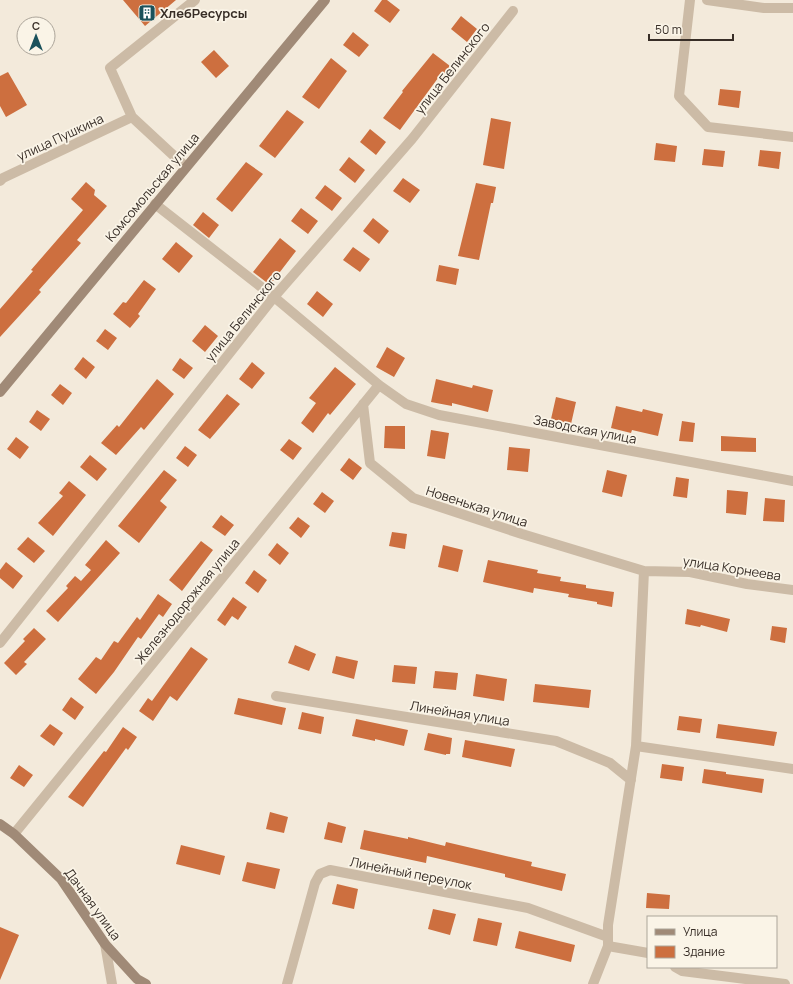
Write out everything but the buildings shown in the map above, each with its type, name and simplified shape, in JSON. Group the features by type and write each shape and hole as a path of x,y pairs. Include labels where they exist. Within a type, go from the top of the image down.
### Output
{"street":[{"path":"186,167 132,117 110,68 195,0"},
{"name":"Комсомольская улица","path":"0,392 325,0"},
{"path":"690,0 680,96 708,127 793,137"},
{"path":"707,0 764,8 793,8"},
{"name":"улица Белинского","path":"0,642 274,297 412,139 513,11"},
{"name":"улица Пушкина","path":"1,179 132,117"},
{"name":"Заводская улица","path":"155,204 274,297 379,385 406,404 439,415 793,481"},
{"name":"Железнодорожная улица","path":"14,834 379,385"},
{"name":"Новенькая улица","path":"364,404 370,463 413,498 522,534 644,571"},
{"path":"593,984 608,941 636,746 644,571"},
{"name":"улица Корнеева","path":"644,571 690,572 747,584 793,590"},
{"name":"Линейная улица","path":"276,696 556,741 610,763 631,780"},
{"path":"636,746 793,770"},
{"name":"Дачная улица","path":"0,824 14,834 61,879 105,944 137,979 146,984"},
{"name":"Линейный переулок","path":"287,984 315,883 320,874 330,870 528,908 608,941 647,953"},
{"path":"105,944 112,984"},
{"path":"677,968 682,971 785,984"}],"place":[{"name":"ХлебРесурсы","path":"147,13"}]}
